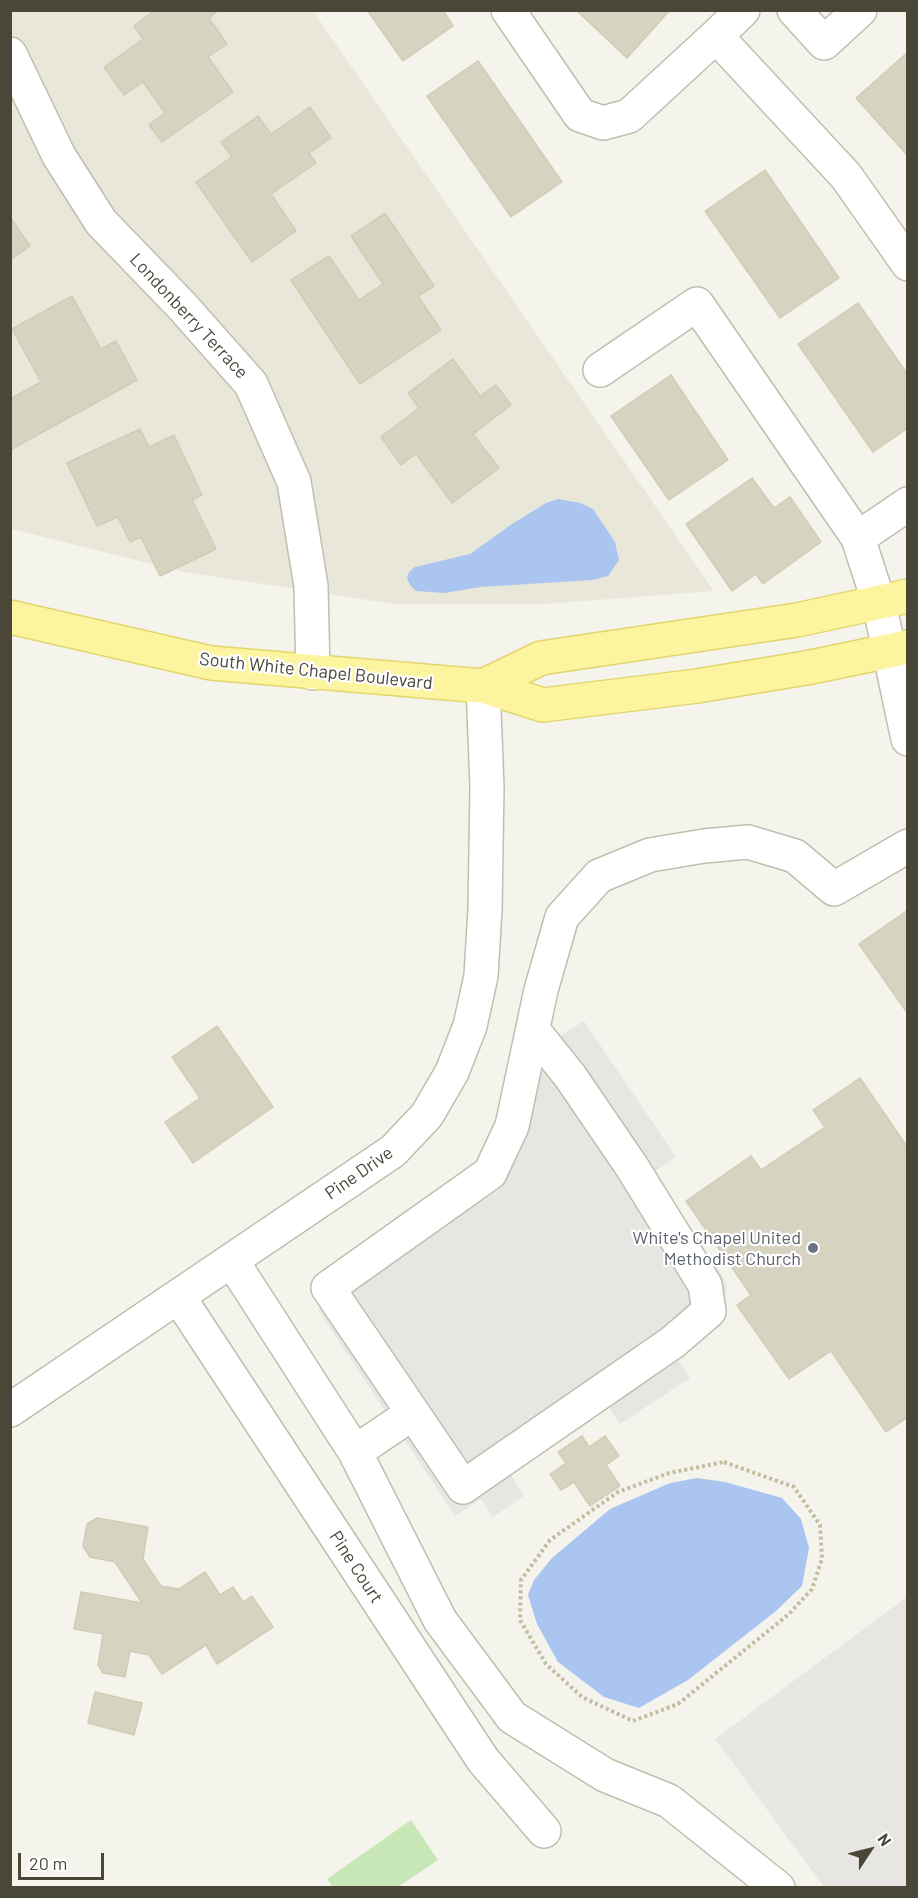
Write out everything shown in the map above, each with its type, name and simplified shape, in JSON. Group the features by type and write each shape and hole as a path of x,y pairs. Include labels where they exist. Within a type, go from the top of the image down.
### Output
{"main road":[{"path":"483,686 541,658 786,621 893,600"},
{"name":"South White Chapel Boulevard","path":"10,617 211,663 483,686 543,705 708,684 899,649"}],"street":[{"path":"508,10 580,115 603,123 629,116 743,10"},
{"path":"794,10 824,43 860,10"},
{"path":"716,36 846,176 908,264"},
{"name":"Londonberry Terrace","path":"10,54 59,156 101,222 182,306 251,384 294,482 311,586 313,673"},
{"path":"600,370 697,304 858,538 893,600 908,739"},
{"path":"858,538 908,504"},
{"name":"Pine Drive","path":"10,1410 393,1151 427,1114 452,1072 470,1026 481,976 487,786 483,686"},
{"path":"533,1030 570,1076 632,1167 705,1285 709,1311 674,1342 463,1486 328,1288 490,1173 512,1126 533,1030 562,917 599,876 650,855 704,846 748,842 795,856 834,889 908,846"},
{"path":"232,1261 355,1452 440,1620 512,1717 605,1774 669,1801 778,1887"},
{"name":"Pine Court","path":"178,1296 483,1760 544,1831"},
{"path":"355,1452 413,1413"}],"path":[{"path":"724,1462 794,1487 820,1525 822,1559 812,1589 789,1614 678,1704 633,1722 582,1697 546,1664 520,1620 521,1580 550,1540 618,1492 669,1473 724,1462"}],"shaded area":[{"path":"10,11 313,11 714,591 545,604 394,604 184,572 11,529"},
{"path":"584,1021 676,1157 653,1173 727,1283 723,1322 675,1355 690,1378 620,1424 609,1407 510,1473 524,1496 493,1517 481,1499 455,1516 318,1310 500,1189 554,1040"},
{"path":"907,1597 907,1887 824,1887 715,1739"}],"green space":[{"path":"411,1820 438,1860 398,1887 333,1887 327,1879"}],"water":[{"path":"558,499 580,503 593,509 615,542 619,560 608,576 592,580 481,587 444,593 416,591 407,579 409,572 415,567 470,554 512,524 546,503"},
{"path":"697,1478 725,1482 782,1498 801,1519 809,1548 802,1586 776,1611 688,1680 639,1708 604,1697 558,1662 537,1624 528,1595 534,1580 552,1558 610,1509 670,1483"}],"building":[{"path":"155,10 219,10 209,18 227,44 208,57 233,92 162,142 149,125 165,113 143,82 124,95 104,67 143,39 134,26"},
{"path":"367,10 443,10 453,26 403,61"},
{"path":"576,10 670,10 627,58"},
{"path":"908,52 908,156 856,98"},
{"path":"478,61 562,182 511,217 427,96"},
{"path":"310,107 331,138 309,153 316,163 271,194 296,231 252,262 196,182 232,157 221,142 258,116 271,134"},
{"path":"765,170 839,278 780,318 705,211"},
{"path":"385,213 434,286 418,296 441,330 360,384 291,280 329,256 359,300 383,284 351,236"},
{"path":"10,217 30,246 10,260"},
{"path":"72,296 101,349 116,341 137,380 10,450 10,399 41,382 12,329"},
{"path":"858,303 908,375 908,428 873,452 798,344"},
{"path":"453,359 480,396 496,385 511,405 473,434 499,468 452,503 416,454 401,465 381,437 419,408 408,393"},
{"path":"671,375 728,460 669,500 611,416"},
{"path":"140,429 149,447 174,435 202,495 192,500 216,549 160,576 141,537 130,542 118,517 97,526 67,463"},
{"path":"752,478 774,508 790,497 821,542 763,584 756,574 732,591 686,524"},
{"path":"908,910 908,1014 859,944"},
{"path":"217,1026 273,1107 193,1163 165,1122 200,1098 172,1057"},
{"name":"White's Chapel United Methodist Church","path":"860,1078 908,1148 908,1417 886,1432 831,1351 789,1379 737,1305 751,1295 686,1201 751,1156 761,1170 825,1127 813,1110"},
{"path":"582,1436 589,1447 605,1436 619,1456 606,1465 620,1486 590,1506 574,1482 561,1490 550,1474 566,1463 558,1452"},
{"path":"97,1518 148,1527 143,1559 161,1586 179,1589 205,1572 220,1595 233,1587 243,1602 252,1596 273,1627 217,1664 206,1645 162,1674 149,1655 130,1651 125,1677 103,1673 98,1665 103,1634 74,1629 81,1592 142,1603 115,1562 90,1557 83,1546 87,1524"},
{"path":"95,1692 142,1703 134,1735 88,1723"}],"place":[{"name":"White's Chapel United Methodist Church","path":"813,1248"}]}
